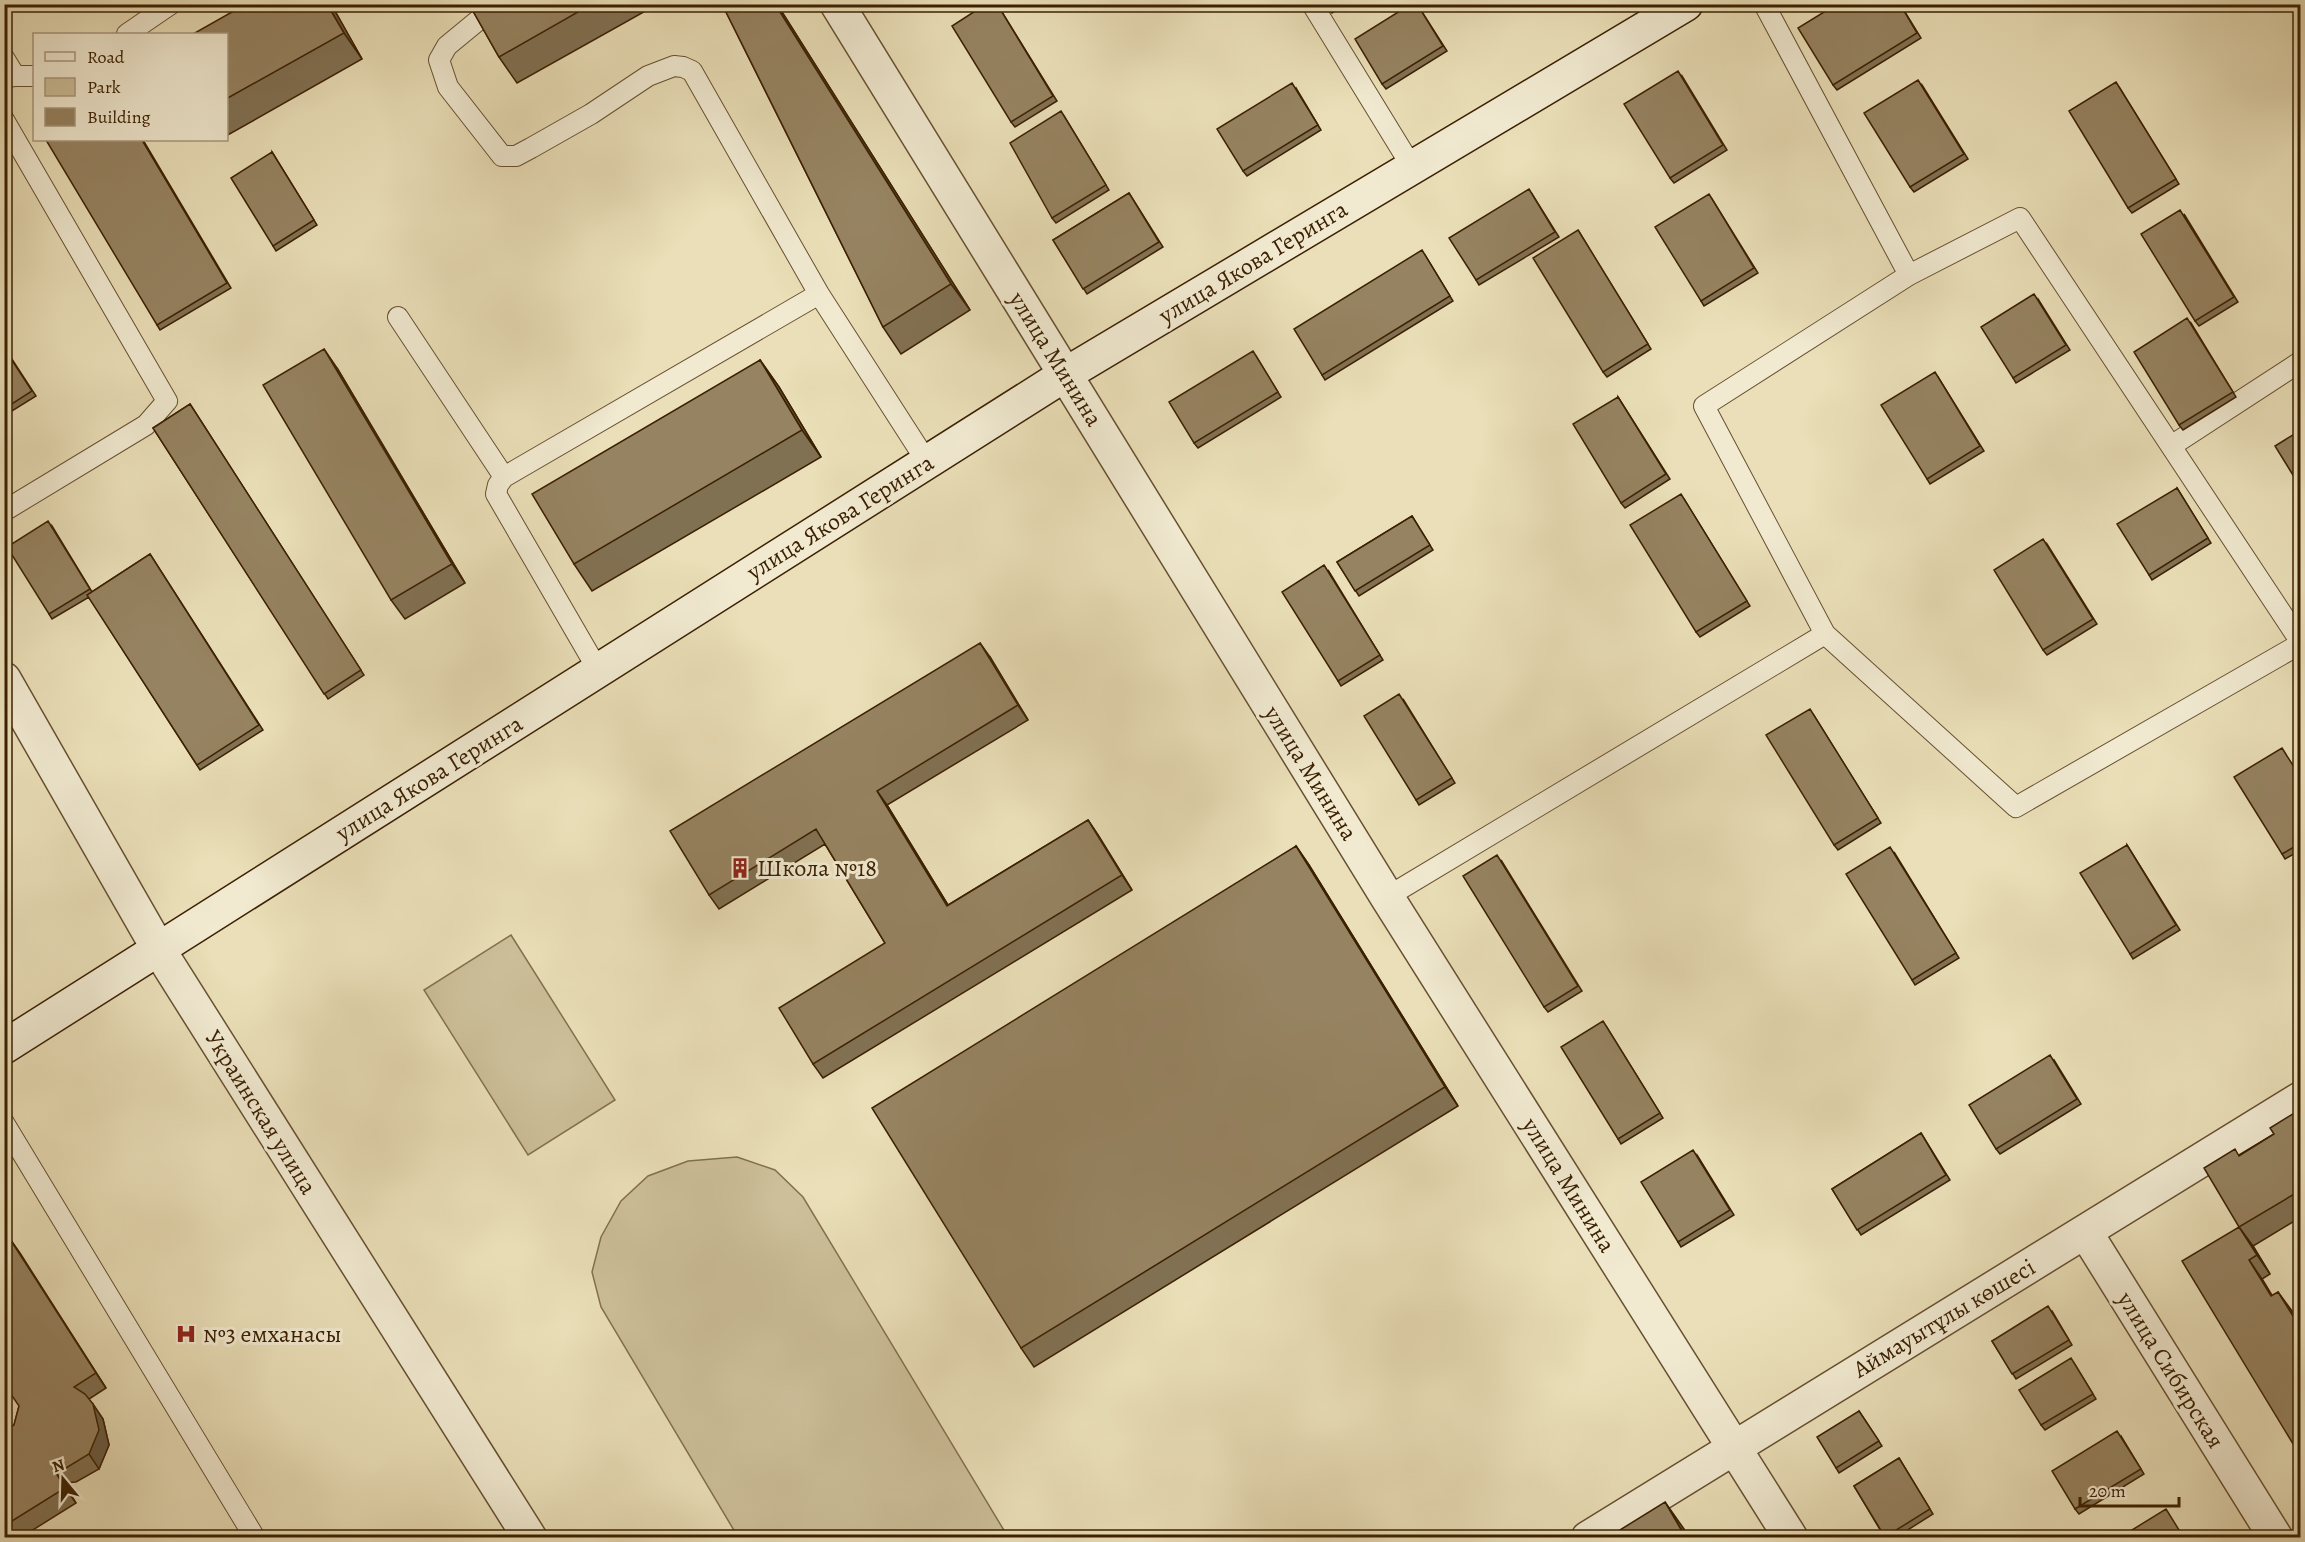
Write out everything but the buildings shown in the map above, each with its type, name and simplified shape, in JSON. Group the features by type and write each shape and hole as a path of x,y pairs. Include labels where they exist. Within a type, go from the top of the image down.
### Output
{"street":[{"name":"улица Минина","path":"837,4 1387,897 1791,1538"},
{"name":"улица Якова Геринга","path":"4,1047 1066,374 1686,4"},
{"name":"Украинская улица","path":"4,679 159,950 530,1538"},
{"name":"Аймауытұлы көшесі","path":"1588,1538 1733,1446 2086,1233 2301,1099"},
{"name":"улица Сибирская","path":"2086,1233 2276,1538"}],"lane":[{"path":"128,33 171,4"},
{"path":"498,4 447,46 440,60 448,87 502,156 516,156 531,148 591,114 648,76 674,66 683,66 692,71 819,294 927,462"},
{"path":"1312,4 1412,167"},
{"path":"1764,4 1909,275"},
{"path":"4,58 10,77 33,76"},
{"path":"4,120 167,401 146,425 4,511"},
{"path":"2020,218 2301,643 2016,807 1825,634 1704,406 1909,275 2020,218"},
{"path":"598,670 496,494 498,485 504,477 819,294"},
{"path":"398,317 504,477"},
{"path":"2171,446 2301,362"},
{"path":"1387,897 1825,634"},
{"path":"4,1123 255,1538"}],"green space":[{"path":"511,935 615,1100 528,1155 424,990"},
{"path":"737,1157 775,1170 803,1197 1008,1537 738,1537 601,1307 592,1272 601,1237 621,1201 648,1176 688,1161"}],"place":[{"name":"Школа №18","path":"740,868"},
{"name":"№3 емханасы","path":"186,1334"}]}
